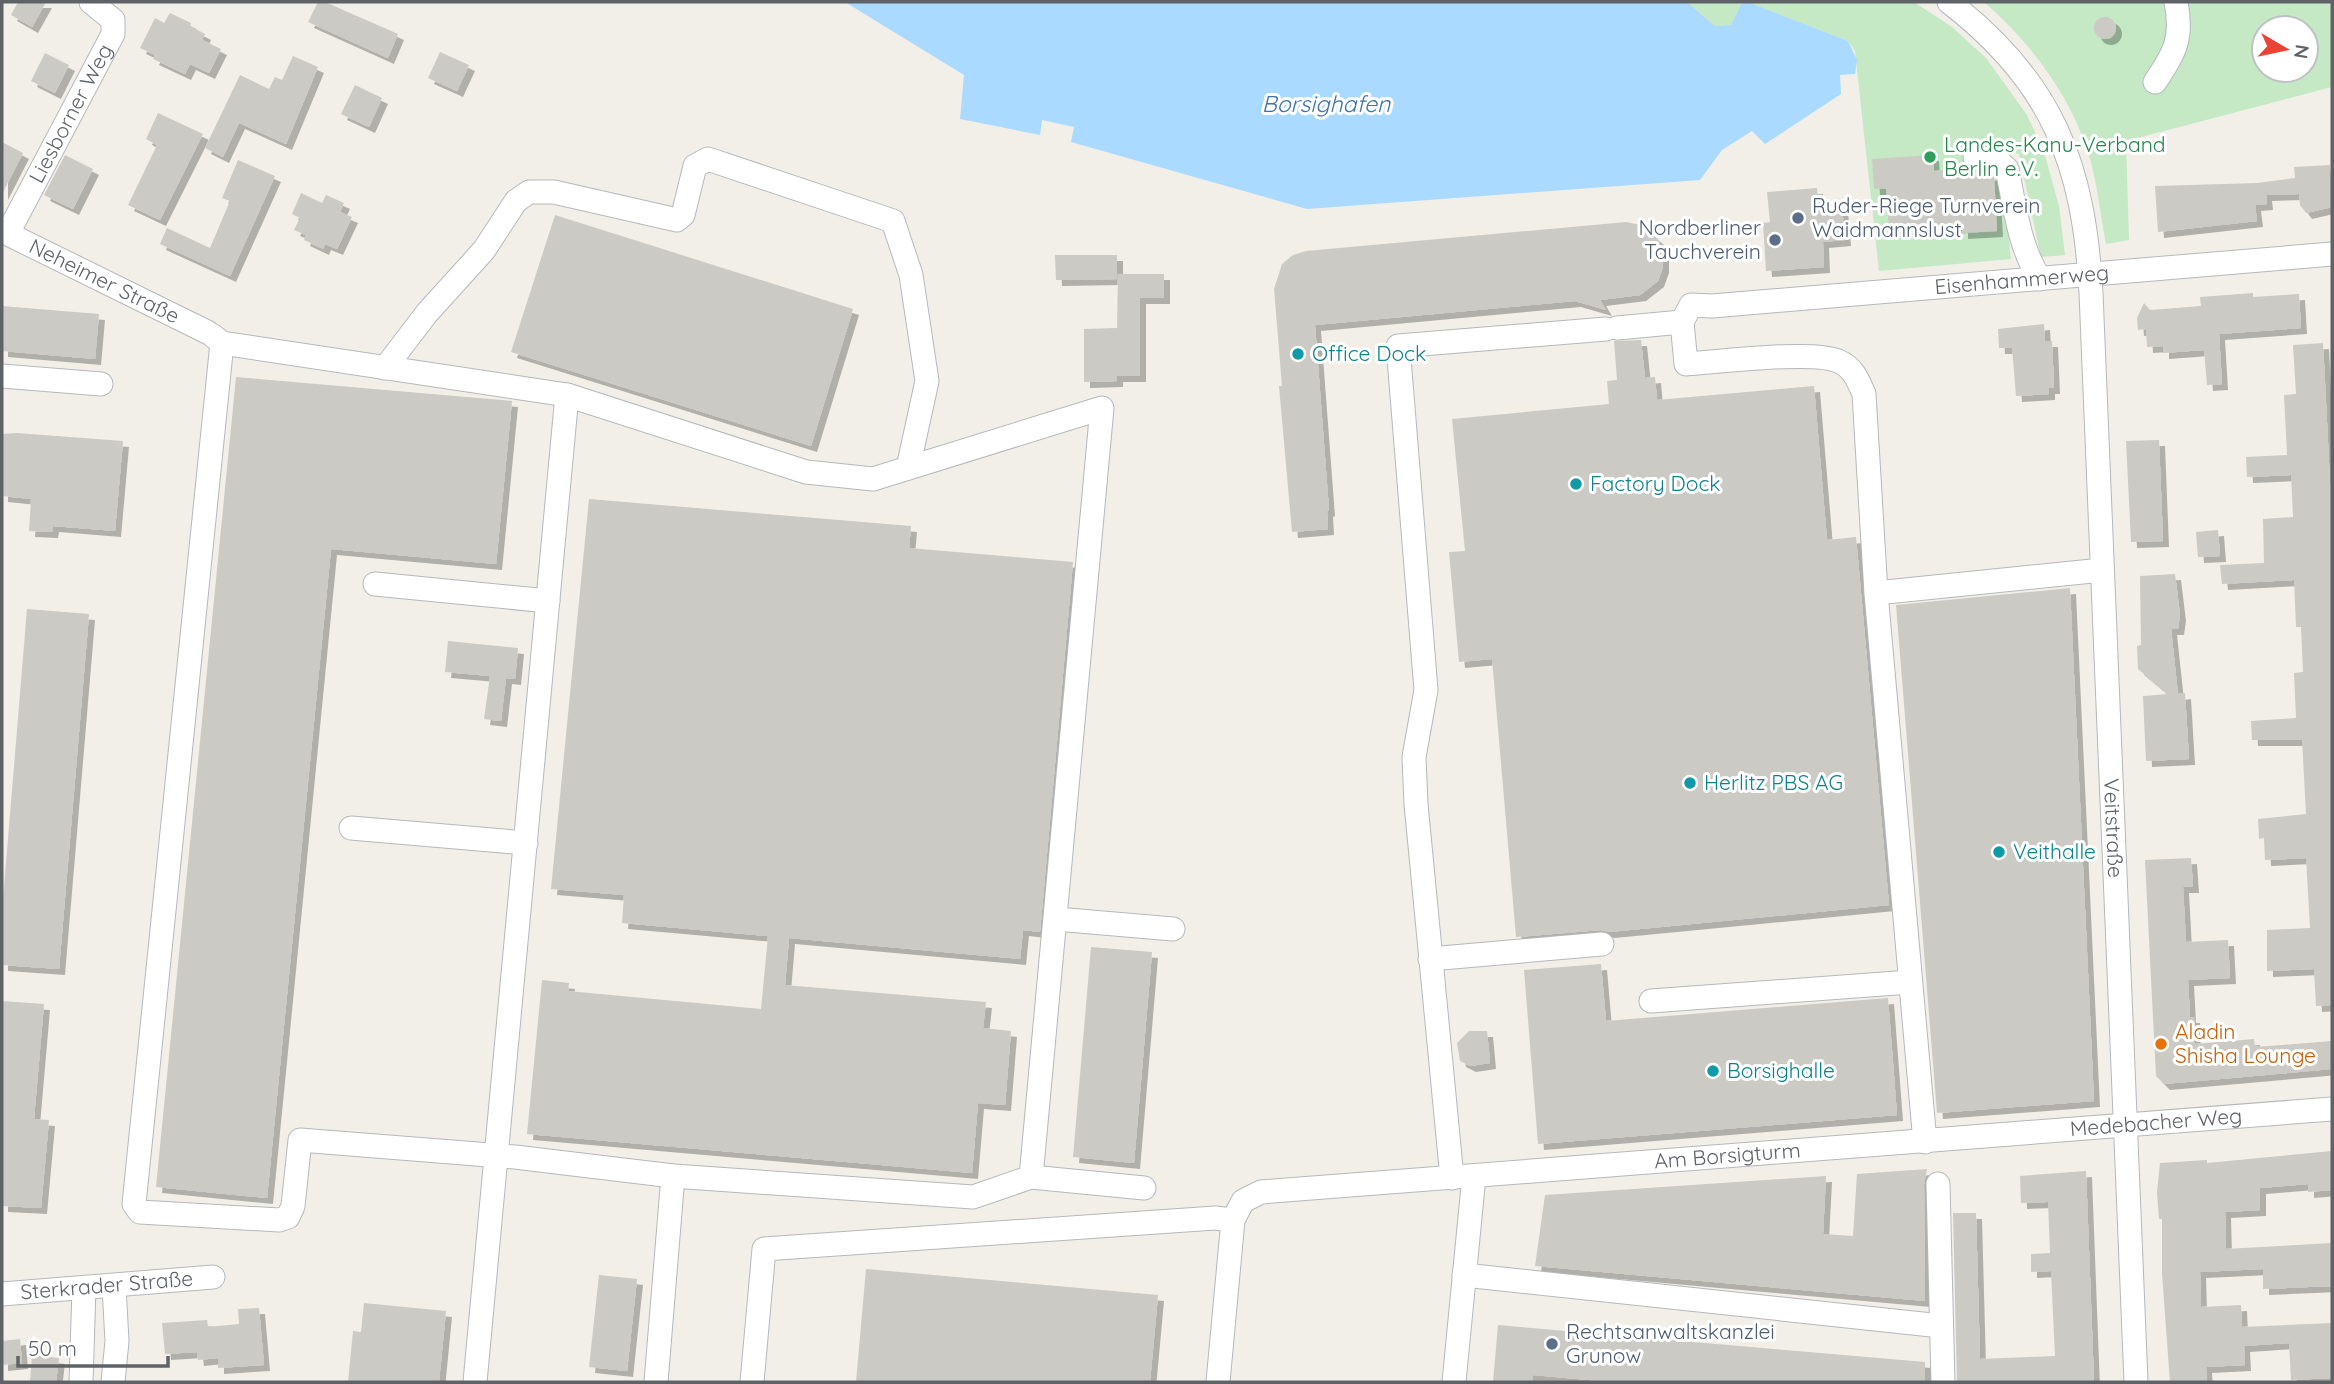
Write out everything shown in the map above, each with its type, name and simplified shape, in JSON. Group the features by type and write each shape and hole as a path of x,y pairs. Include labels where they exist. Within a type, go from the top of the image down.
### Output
{"street":[{"name":"Liesborner Weg","path":"5,232 113,34 113,20 91,2"},
{"name":"Veitstraße","path":"1950,2 1994,39 2032,85 2066,148 2081,201 2090,273 2136,1382"},
{"path":"2155,82 2174,53 2180,24 2176,2"},
{"path":"1975,157 1998,161 2007,169 2022,242 2029,262 2040,279"},
{"path":"385,368 427,313 485,250 516,201 529,192 554,191 677,220 683,215 695,166 708,159 893,221 911,275 927,382 908,468"},
{"name":"Neheimer Straße","path":"5,232 214,336 385,368 567,395 806,472 873,479 1101,408 1056,919"},
{"name":"Eisenhammerweg","path":"1682,323 1690,304 1712,306 2332,254"},
{"path":"1454,1382 1464,1275 1463,1177 1430,959 1414,757 1426,690 1398,346 1682,323 1685,364 1816,356 1838,360 1855,373 1864,394 1876,593 1925,1142"},
{"path":"214,336 134,1204 140,1212 279,1220 288,1217 293,1206 300,1140 495,1155 673,1176 973,1198 1031,1177 1144,1188"},
{"path":"2,376 101,384"},
{"path":"475,1382 567,395"},
{"path":"1876,593 2102,570"},
{"path":"375,584 548,601"},
{"path":"352,828 526,843"},
{"path":"1031,1177 1056,919 1172,929"},
{"path":"1430,959 1602,944"},
{"path":"1651,1002 1910,982"},
{"name":"Medebacher Weg","path":"1980,1138 2332,1109"},
{"name":"Am Borsigturm","path":"1233,1220 1243,1201 1261,1192 1980,1138"},
{"path":"656,1382 673,1176"},
{"path":"1938,1184 1942,1382"},
{"path":"752,1382 764,1249 1215,1218 1233,1220 1218,1382"},
{"path":"1464,1275 1941,1326"},
{"name":"Sterkrader Straße","path":"2,1294 213,1277"},
{"path":"113,1382 117,1341 114,1287"},
{"path":"81,1382 84,1289"}],"green space":[{"path":"1687,2 1742,2 1731,25 1715,26"},
{"path":"1748,2 1914,2 1952,27 1986,58 2027,115 2044,152 2059,206 2065,255 2041,257 2019,154 1985,147 2001,168 2011,259 1879,271 1855,51 1848,41"},
{"path":"1984,2 2332,2 2332,87 2126,141 2129,240 2106,244 2093,172 2079,128 2058,88 2016,33"}],"water":[{"name":"Borsighafen","path":"845,2 1687,2 1715,26 1731,25 1742,2 1748,2 1848,41 1857,60 1855,74 1840,75 1841,94 1765,144 1752,131 1722,150 1700,180 1307,209 1071,142 1074,127 1042,120 1040,135 960,119 964,75"}],"building":[{"path":"18,2 46,2 32,27 11,15"},
{"path":"318,2 325,2 398,34 388,58 308,22"},
{"path":"170,13 191,23 190,26 205,34 202,40 221,49 209,73 190,64 185,74 153,59 155,55 140,48 155,18 164,23"},
{"path":"2101,17 2109,17 2116,24 2116,32 2109,39 2101,39 2094,32 2094,24"},
{"path":"440,52 469,65 457,91 428,78"},
{"path":"45,53 69,65 55,93 31,81"},
{"path":"293,56 318,67 286,144 239,123 223,157 205,148 240,75 269,89 275,77 282,80"},
{"path":"355,85 382,98 369,127 341,114"},
{"path":"158,113 203,134 160,220 128,205 157,145 146,139"},
{"path":"2,142 23,153 2,194"},
{"path":"65,155 93,169 73,209 44,195"},
{"path":"1933,155 1934,171 1967,168 1994,176 1997,231 1962,233 1962,227 1889,232 1886,189 1874,189 1872,159"},
{"path":"238,160 275,176 230,276 160,244 167,228 210,248 230,201 222,198"},
{"path":"2330,165 2332,207 2306,213 2300,205 2299,194 2266,195 2267,204 2255,205 2257,221 2158,232 2155,186 2257,183 2295,178 2294,167"},
{"path":"1817,188 1819,207 1842,206 1845,240 1823,242 1824,267 1766,271 1763,223 1770,222 1767,192"},
{"path":"301,193 322,203 326,195 344,203 340,212 352,217 337,249 325,244 323,249 304,240 306,235 294,230 300,218 292,214"},
{"path":"555,215 853,309 811,446 511,352"},
{"name":"Office Dock","path":"1626,222 1641,225 1658,239 1663,253 1663,267 1658,281 1640,295 1600,300 1606,310 1575,301 1315,325 1329,510 1328,529 1292,532 1279,386 1282,386 1274,289 1282,264 1293,255 1306,251"},
{"path":"1055,255 1117,255 1117,279 1056,280"},
{"path":"1118,274 1164,274 1164,298 1140,298 1140,376 1117,376 1117,381 1084,382 1084,329 1117,328"},
{"path":"2253,293 2253,297 2299,294 2301,328 2219,334 2222,384 2207,385 2204,350 2163,353 2163,346 2147,347 2146,329 2138,330 2137,318 2144,303 2150,310 2201,306 2200,297"},
{"path":"2,306 99,314 95,359 2,351"},
{"path":"2044,324 2045,341 2052,341 2054,388 2049,388 2049,394 2016,396 2012,348 1999,348 1998,329"},
{"name":"Herlitz PBS AG","path":"1641,340 1645,378 1655,377 1657,400 1814,386 1827,540 1856,537 1889,905 1609,932 1601,930 1516,937 1492,659 1459,662 1449,552 1465,551 1452,419 1609,404 1607,381 1617,380 1614,341"},
{"path":"2323,343 2332,522 2332,1005 2316,1006 2314,969 2267,971 2267,930 2310,928 2306,858 2265,860 2264,838 2259,839 2258,819 2306,814 2302,740 2252,740 2251,721 2296,718 2294,673 2303,672 2301,627 2296,627 2294,580 2222,584 2220,565 2264,563 2263,519 2293,517 2291,475 2247,477 2246,457 2287,455 2284,395 2296,394 2293,345"},
{"path":"236,377 512,401 496,564 331,549 267,1198 156,1187"},
{"path":"2,434 123,441 115,531 53,526 52,532 29,531 31,499 2,496"},
{"path":"2159,440 2163,541 2131,542 2126,441"},
{"path":"589,499 911,526 909,548 1073,562 1040,932 1023,930 1020,959 789,938 785,985 986,1002 983,1028 1011,1031 1005,1105 978,1103 972,1173 527,1134 542,980 569,983 568,991 761,1009 768,936 622,923 624,895 551,889"},
{"path":"2218,530 2220,556 2198,557 2196,532"},
{"path":"2175,574 2180,615 2178,629 2171,629 2178,694 2185,693 2189,759 2146,761 2143,696 2168,694 2138,669 2137,646 2141,645 2140,576"},
{"name":"Veithalle","path":"2070,588 2094,1101 1937,1113 1896,605"},
{"path":"27,609 89,614 59,969 2,965 2,911"},
{"path":"448,641 518,648 515,679 506,678 501,721 484,719 490,676 445,672"},
{"path":"2191,858 2193,887 2183,887 2186,942 2228,940 2230,978 2188,980 2195,1044 2254,1039 2255,1047 2332,1041 2332,1069 2164,1084 2156,1076 2145,860"},
{"path":"1091,947 1152,952 1134,1163 1073,1157"},
{"name":"Borsighalle","path":"1601,964 1606,1021 1888,998 1897,1115 1538,1144 1524,970"},
{"path":"2,1001 44,1004 34,1119 49,1120 41,1208 2,1206"},
{"path":"1469,1031 1487,1031 1490,1063 1470,1066 1460,1061 1457,1043"},
{"path":"2332,1151 2332,1190 2308,1192 2308,1184 2260,1188 2260,1210 2225,1212 2226,1249 2332,1243 2332,1286 2263,1289 2263,1269 2200,1272 2201,1307 2241,1305 2242,1327 2332,1323 2332,1378 2291,1380 2289,1343 2244,1346 2245,1365 2206,1367 2207,1382 2170,1382 2162,1274 2162,1219 2159,1219 2157,1192 2160,1163 2207,1160 2207,1163"},
{"path":"1927,1169 1924,1184 1925,1301 1535,1266 1545,1195 1826,1176 1823,1234 1853,1236 1857,1174"},
{"path":"2086,1171 2094,1382 1957,1382 1953,1213 1976,1213 1980,1359 2055,1356 2051,1271 2031,1272 2031,1254 2050,1253 2048,1202 2021,1203 2020,1176"},
{"path":"866,1269 1158,1295 1150,1382 856,1382"},
{"path":"599,1275 637,1279 627,1371 589,1367"},
{"path":"364,1303 446,1311 439,1382 348,1382 353,1331 361,1332"},
{"path":"259,1308 264,1365 218,1368 218,1358 198,1360 197,1352 165,1354 162,1323 207,1320 208,1327 239,1324 238,1309"},
{"path":"1498,1325 1925,1362 1925,1382 1611,1382 1533,1375 1533,1382 1493,1382"},
{"path":"20,1339 22,1363 2,1365 2,1341"},
{"path":"32,1355 59,1358 56,1382 30,1382"}],"place":[{"name":"Landes-Kanu-Verband Berlin e.V.","path":"1930,157"},
{"name":"Ruder-Riege Turnverein Waidmannslust","path":"1798,218"},
{"name":"Nordberliner Tauchverein","path":"1775,240"},
{"name":"Office Dock","path":"1298,354"},
{"name":"Factory Dock","path":"1576,484"},
{"name":"Herlitz PBS AG","path":"1690,783"},
{"name":"Veithalle","path":"1999,852"},
{"name":"Aladin Shisha Lounge","path":"2161,1044"},
{"name":"Borsighalle","path":"1713,1071"},
{"name":"Rechtsanwaltskanzlei Grunow","path":"1552,1344"}]}
